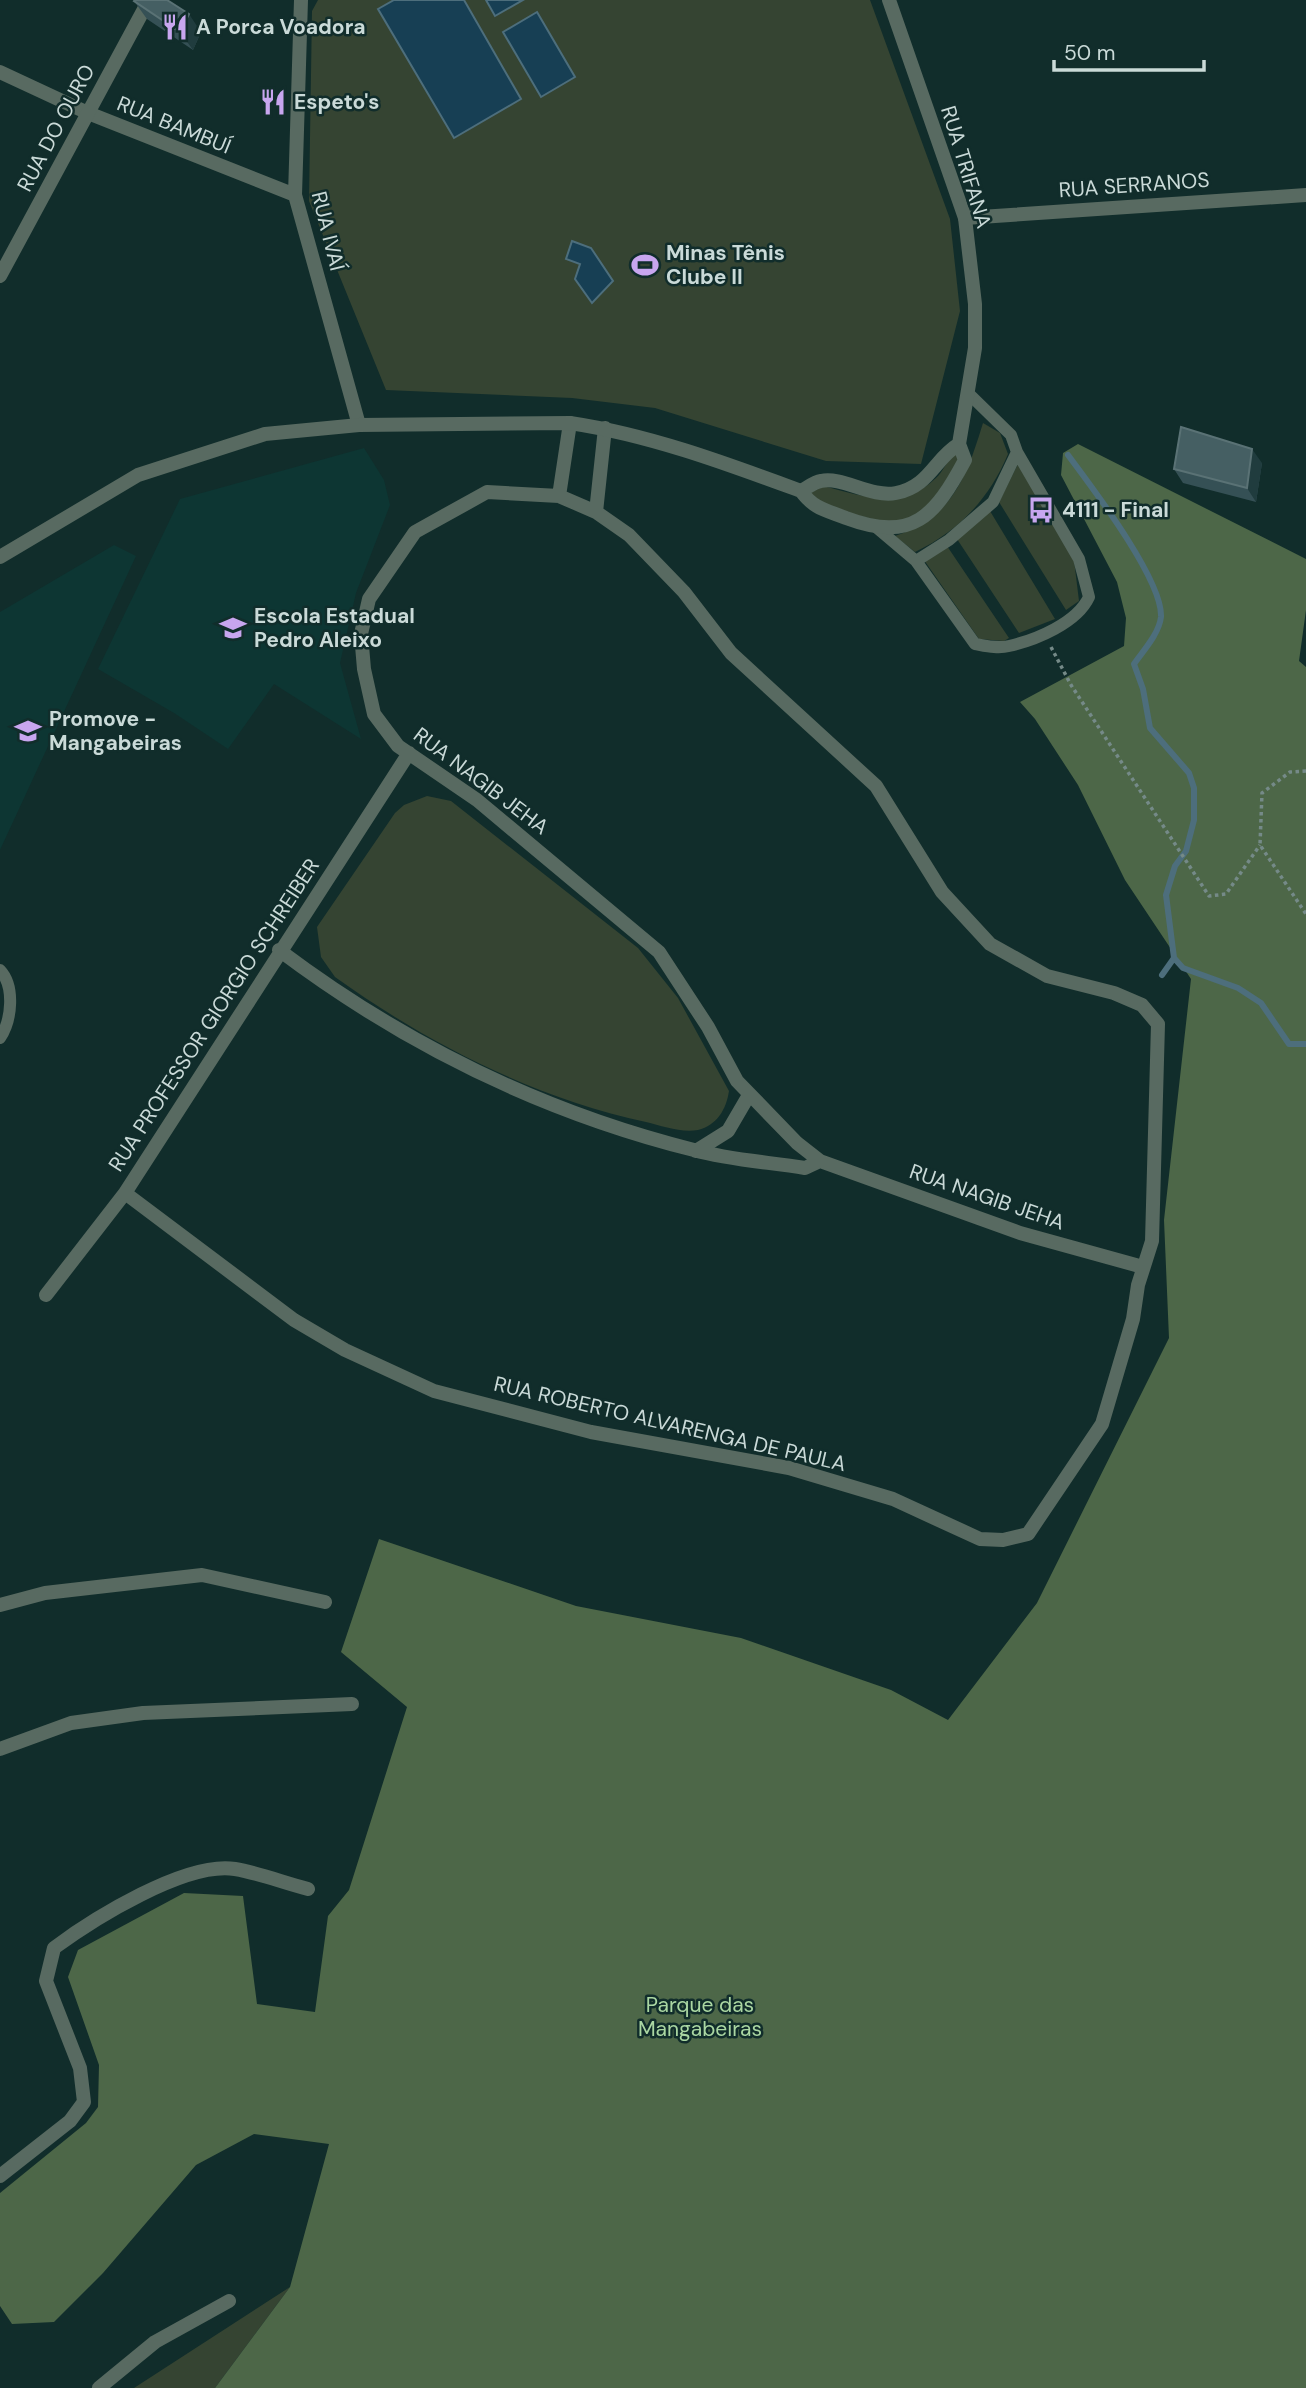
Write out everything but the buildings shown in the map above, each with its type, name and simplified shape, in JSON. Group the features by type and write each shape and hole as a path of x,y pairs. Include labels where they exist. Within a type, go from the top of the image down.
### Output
{"street":[{"name":"RUA DO OURO","path":"0,276 149,0"},
{"name":"RUA IVAÍ","path":"301,0 295,195 359,425"},
{"name":"RUA TRIFANA","path":"877,528 902,527 934,510 965,460 959,444 975,348 975,304 965,218 889,0"},
{"name":"RUA BAMBUÍ","path":"0,72 88,113 295,195"},
{"name":"RUA SERRANOS","path":"965,218 1306,195"},
{"path":"559,496 570,422"},
{"path":"0,557 138,475 265,434 359,425 570,422 605,428 696,453 801,491 811,505 877,528"},
{"path":"596,512 605,428"},
{"path":"801,491 822,480 882,495 896,493 921,482 941,463 947,451 959,444"},
{"name":"RUA NAGIB JEHA","path":"559,496 487,492 415,533 369,599 361,634 363,669 374,714 398,746 477,800 659,952 748,1096 820,1161 1020,1233 1143,1268"},
{"name":"RUA ROBERTO ALVARENGA DE PAULA","path":"125,1193 295,1320 345,1350 434,1391 591,1432 789,1468 892,1499 980,1539 1003,1540 1028,1534 1102,1424 1133,1319 1143,1268 1152,1241 1158,1024 1142,1005 1114,993 1047,976 990,944 942,892 876,786 731,653 684,592 629,535 596,512 559,496"},
{"name":"RUA PROFESSOR GIORGIO SCHREIBER","path":"46,1294 125,1193 279,950 409,753"},
{"name":"RUA NAGIB JEHA","path":"279,950 339,995 460,1066 571,1114 696,1151 805,1168 820,1161"},
{"path":"696,1151 728,1130 748,1096"},
{"path":"0,1605 46,1593 202,1575 325,1602"},
{"path":"0,1749 71,1723 143,1713 352,1704"},
{"path":"0,2176 70,2121 84,2102 80,2068 46,1981 54,1948 91,1921 195,1871 233,1868 308,1889"},
{"path":"99,2388 155,2342 229,2301"}],"lane":[{"path":"877,528 916,561 975,644 1007,647 1043,633 1084,607 1089,597 1079,559 1017,452 1011,435 968,393"},
{"path":"916,561 949,540 993,502 1017,452"},
{"path":"0,970 7,978 10,1000 5,1030 0,1038"}],"path":[{"path":"1043,633 1071,685 1209,896 1226,894 1261,845"},
{"path":"1306,771 1290,772 1262,793 1261,845 1306,914"}],"shaded area":[{"path":"394,0 464,0 521,99 454,138 378,9"},
{"path":"486,0 523,0 495,16"},
{"path":"537,12 575,77 541,97 503,32"},
{"path":"572,241 591,248 613,281 592,303 575,279 580,264 566,259"},
{"name":"Escola Estadual Pedro Aleixo","path":"364,448 384,480 390,505 356,593 340,663 361,739 274,684 228,749 174,713 98,669 180,499"},
{"name":"Promove - Mangabeiras","path":"114,545 136,556 0,850 0,612"}],"green space":[{"name":"Minas Tênis Clube II","path":"318,0 870,0 950,219 960,311 921,464 826,461 655,408 572,398 386,390 309,201 312,11"},
{"path":"983,423 1000,433 1008,454 1000,470 982,499 959,524 915,552 895,536 915,528 944,506 963,478"},
{"name":"Parque das Mangabeiras","path":"1078,444 1306,559 1306,610 1299,661 1306,667 1306,2388 215,2388 290,2287 329,2144 254,2134 196,2165 103,2273 54,2322 12,2324 0,2306 0,2193 86,2123 98,2107 99,2065 68,1977 78,1950 184,1893 243,1896 257,2004 315,2012 328,1916 349,1890 407,1707 341,1652 379,1539 576,1606 741,1638 891,1690 948,1720 1037,1603 1169,1338 1164,1220 1191,979 1125,880 1078,785 1035,719 1020,702 1124,646 1126,618 1117,582 1061,475 1063,453"},
{"path":"956,453 959,459 929,504 914,516 899,521 863,517 814,500 810,493 823,486 867,497 896,498 910,495 936,478"},
{"path":"1018,464 1074,560 1079,601 1066,610 999,502"},
{"path":"990,511 1055,619 1019,633 957,539"},
{"path":"947,546 1009,638 1004,641 979,639 924,560"},
{"path":"427,796 451,801 638,948 678,998 729,1091 726,1104 715,1120 698,1130 678,1130 604,1112 523,1083 444,1046 335,977 321,957 317,927 395,813 404,805"},
{"path":"290,2287 215,2388 134,2388"}],"waterway":[{"path":"1068,455 1139,558 1159,601 1161,617 1157,630 1134,664 1143,689 1150,728 1189,773 1194,788 1194,820 1186,851 1175,866 1166,895 1174,958 1183,968 1238,988 1261,1003 1289,1044 1306,1044"},
{"path":"1162,975 1174,958"}],"place":[{"name":"A Porca Voadora","path":"175,27"},
{"name":"Espeto's","path":"273,102"},
{"name":"Minas Tênis Clube II","path":"645,265"},
{"name":"4111 - Final","path":"1041,510"},
{"name":"Escola Estadual Pedro Aleixo","path":"233,628"},
{"name":"Promove - Mangabeiras","path":"28,731"}]}
